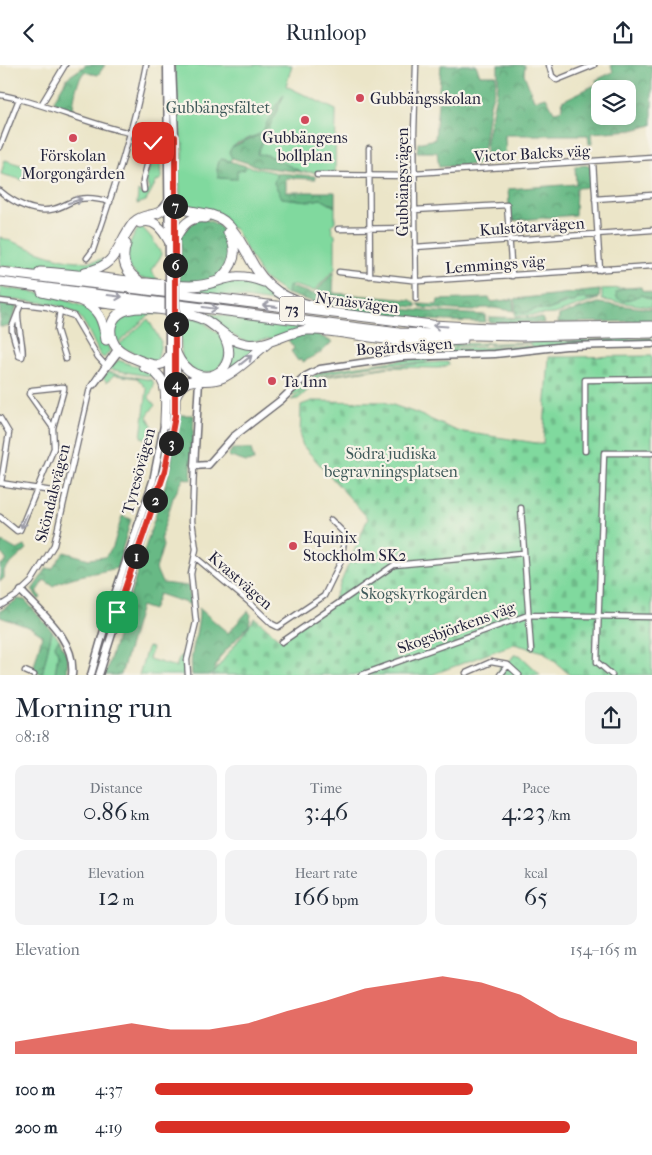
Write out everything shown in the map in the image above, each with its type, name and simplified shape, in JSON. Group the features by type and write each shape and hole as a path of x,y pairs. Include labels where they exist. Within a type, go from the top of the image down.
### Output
{"highway":[{"path":"175,195 184,209 216,216 230,227 264,282"},
{"path":"80,273 100,269 110,262 134,222 140,217 159,214 168,203"},
{"path":"140,281 128,272 123,261 126,244 135,228 143,221 151,222 172,240 184,224 197,217 213,220 224,228 234,241 235,252 230,268 221,279"},
{"path":"0,271 80,273 191,286 203,285 242,275 264,282 288,298 309,305 405,323"},
{"name":"Nynäsvägen","path":"0,271 405,323 489,328 652,326"},
{"path":"0,282 79,300 195,316 207,321 224,336 246,344 269,342"},
{"name":"Nynäsvägen","path":"0,282 389,331 521,336 652,333"},
{"path":"79,300 99,313 107,343 117,352 157,372 161,376 165,394 165,424"},
{"path":"142,308 120,313 112,323 111,339 117,352 158,365 164,363 173,354 185,368 200,378 212,381 224,377 269,342 285,335 308,330 428,342 521,336"},
{"path":"390,339 432,334"},
{"path":"176,395 184,382 217,373 228,362 230,349 224,336"}],"main road":[{"path":"167,65 175,195 172,240"},
{"path":"172,65 168,203 172,240"},
{"name":"Tyresövägen","path":"99,675 117,612 165,471 174,425 176,395 173,354 175,263 172,240"},
{"name":"Tyresövägen","path":"172,240 169,268 173,327"},
{"path":"390,339 398,346 402,357"},
{"name":"Bogårdsvägen","path":"194,466 208,465 233,437 312,373 331,367 402,357 495,354 566,346 652,344"},
{"name":"Tyresövägen","path":"91,675 116,591 153,481 165,424 173,354"},
{"path":"194,466 200,378"},
{"path":"22,591 64,639 71,654 72,675"}],"street":[{"path":"41,105 66,65"},
{"path":"87,258 93,250 132,133 146,65"},
{"name":"Gubbängsvägen","path":"416,65 414,174 416,299"},
{"path":"549,65 551,74 555,79 561,80 594,65"},
{"path":"0,95 41,105 132,133 154,138 171,137"},
{"path":"0,147 19,99"},
{"path":"144,190 143,181 154,138"},
{"path":"369,148 370,276"},
{"name":"Victor Balcks väg","path":"317,175 414,174 652,157"},
{"path":"593,162 600,270"},
{"path":"0,191 26,207 41,210 54,209 78,199 88,198 110,202"},
{"path":"595,199 652,195"},
{"path":"414,210 507,205 512,276"},
{"path":"338,229 414,228"},
{"name":"Kulstötarvägen","path":"414,247 652,231"},
{"name":"Lemmings väg","path":"339,272 415,280 512,276 652,266"},
{"path":"0,301 60,310 74,316 106,366"},
{"path":"18,313 18,329 24,352 22,357 18,356 12,331 18,313 21,304"},
{"path":"60,310 57,330 66,359"},
{"name":"Sköndalsvägen","path":"0,606 22,591 38,572 54,545 88,395 117,352"},
{"path":"585,451 585,379 652,379"},
{"path":"0,517 19,531 54,448 53,428 64,387 32,390 29,394 53,428"},
{"path":"0,418 9,433 0,483 65,493"},
{"path":"612,675 597,662 604,453 652,453"},
{"path":"188,675 187,660 196,622 191,574 195,557 196,539 192,521 194,466"},
{"path":"521,508 531,651"},
{"name":"Kvastvägen","path":"195,557 272,624 278,627 324,596 340,561 345,534 331,520"},
{"path":"282,642 394,565 523,553"},
{"name":"Skogsbjörkens väg","path":"361,675 528,615 652,617"},
{"path":"466,665 466,674 491,662 508,665 519,675"},
{"path":"500,675 508,665"},
{"path":"25,671 34,675"}],"green space":[{"path":"86,65 105,65 98,75 84,72 76,90 73,111 57,105 54,100 67,78"},
{"name":"Gubbängsfältet","path":"174,65 292,65 286,86 336,110 335,173 302,172 267,155 257,155 282,97 262,133 237,143 229,152 232,158 230,161 222,159 219,161 217,170 219,178 233,179 237,171 244,170 246,166 277,173 274,183 282,198 310,201 321,199 335,207 335,222 331,225 335,235 335,269 314,291 292,285 287,289 288,295 263,278 235,229 187,209 180,195 179,167 183,160 183,143 180,141 176,113"},
{"path":"441,65 476,65 480,75 496,75 482,164 439,167 437,152 417,152 418,143 435,139"},
{"path":"498,65 525,65 524,74 534,100 546,97 554,112 560,111 563,106 562,101 591,87 591,125 636,125 636,80 596,80 613,72 611,65 652,65 652,125 632,130 591,133 592,144 589,144 588,135 505,135 506,162 486,163 486,140 498,85"},
{"path":"284,95 257,154 267,155 302,172 260,167 232,158 229,152 232,147 262,133 274,108"},
{"path":"155,146 161,159 162,178 156,182 146,201 137,204 138,191 144,195 149,190 146,180"},
{"path":"222,159 246,166 244,170 237,171 237,179 219,178 217,170 219,161"},
{"path":"5,160 27,167 23,180 1,174"},
{"path":"588,165 591,167 593,187 576,188 575,215 510,221 508,189 576,184 575,166"},
{"path":"277,173 315,176 316,179 286,178 286,192 335,192 335,207 321,199 309,201 282,198 274,183"},
{"path":"199,218 217,225 224,231 230,241 233,248 226,271 212,281 179,283 182,232"},
{"path":"140,225 151,237 162,255 151,270 159,280 140,278 126,265 128,246"},
{"path":"0,237 65,259 91,261 102,259 103,265 84,271 0,266"},
{"path":"334,272 333,293 411,300 416,304 416,307 358,302 315,292"},
{"path":"251,279 302,306 179,289"},
{"path":"288,286 361,304 411,310 485,315 486,322 411,319 336,308 288,294"},
{"path":"0,287 51,295 93,310 110,351 104,358 100,355 86,325 73,312 65,308 43,303 0,299"},
{"path":"641,287 642,290 652,293 652,300 642,295 624,301 617,298 616,292 625,288"},
{"path":"625,288 616,292 624,301 642,295 652,300 652,307 602,300 602,289"},
{"path":"600,290 599,298 577,299 575,302 566,302 548,310 536,309 525,313 515,312 515,299"},
{"path":"584,297 587,300 599,299 555,314 515,316 515,312 525,313 536,309 548,310"},
{"path":"489,298 492,302 513,299 514,311 493,308 482,308 474,311 421,308 418,304 437,305 438,300"},
{"path":"598,303 652,309 652,321 558,323 559,315"},
{"path":"0,304 17,306 10,326 0,327"},
{"path":"179,310 333,329 247,342"},
{"path":"135,311 161,313 149,315 117,344 115,342 115,334 117,321 119,318"},
{"path":"179,316 198,319 221,335 227,355 216,371 198,374 182,361"},
{"path":"489,317 542,318 544,323 489,322"},
{"path":"148,319 161,342 157,363 118,346"},
{"path":"315,333 332,342 322,352 303,362 301,359 298,361 291,351 294,348 286,337"},
{"path":"652,338 652,342 534,348 528,343 491,345 488,343"},
{"path":"228,340 263,345 226,373 221,373"},
{"path":"399,343 431,344 485,343 484,345 439,347 436,354 406,354"},
{"path":"527,346 531,348 439,354 440,349"},
{"name":"Skogskyrkogården","path":"652,356 652,675 570,675 544,652 514,644 431,675 212,675 255,618 280,639 333,601 368,518 303,446 300,437 301,405 312,401 384,402 416,413 457,431 543,444 549,357"},
{"path":"436,358 423,363 382,364 322,374 296,394 288,396 306,380 324,371 408,359"},
{"path":"118,360 154,373 154,377 108,369"},
{"path":"448,362 449,365 438,368 389,367 323,377 298,399 291,400 323,376 384,367"},
{"path":"107,372 152,380 154,387 149,398 155,405 147,416 154,429 152,440 141,437 147,389 137,378 114,375 107,382 103,378"},
{"path":"178,415 194,415 191,480 184,478 173,498 161,537 163,546 156,569 162,583 188,586 192,605 159,594 153,610 141,606 121,675 105,675 171,466"},
{"path":"232,449 251,449 254,461 246,462 228,456"},
{"path":"122,516 131,519 117,568 75,577 53,586 44,580 36,592 41,597 39,600 32,590 47,568 52,569 64,552 89,559 105,557 113,547"},
{"path":"1,541 17,550 25,546 27,549 4,570 4,578 0,582 0,565 7,561 0,551"},
{"path":"18,599 25,600 52,631 42,674 33,670 42,635 31,628 0,617 0,611"},
{"path":"199,608 228,633 248,611 251,615 249,625 220,657 213,673 215,675 192,675 191,667"},
{"path":"52,631 59,639 55,645 58,654 55,675 42,674"},
{"path":"59,639 68,658 67,675 55,675 58,654 55,645"},
{"path":"147,648 152,648 149,659 176,667 180,656 185,657 185,675 139,675"},
{"path":"514,655 520,655 541,675 497,675 501,665 508,663"}],"place":[{"name":"Gubbängsskolan","path":"360,98"},
{"name":"Gubbängens bollplan","path":"305,120"},
{"name":"Förskolan Morgongården","path":"73,138"},
{"name":"Ta Inn","path":"272,381"},
{"name":"Equinix Stockholm SK2","path":"293,546"}],"route":[{"path":"117,612 165,471 171,445 176,407 175,137 154,138 153,143"}],"park label":[{"name":"Södra judiska begravningsplatsen","path":"391,462"}]}
